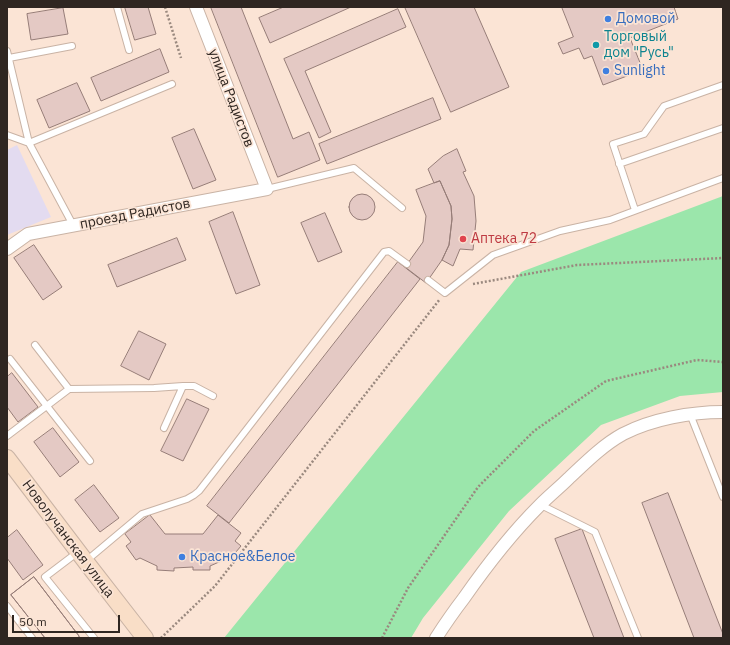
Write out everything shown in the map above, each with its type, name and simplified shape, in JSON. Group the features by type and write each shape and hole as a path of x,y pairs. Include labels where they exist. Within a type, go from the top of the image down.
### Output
{"street":[{"name":"улица Радистов","path":"196,7 267,188"},
{"name":"проезд Радистов","path":"7,249 28,234 267,188"},
{"path":"436,638 485,568 512,536 540,505 606,445 624,434 654,422 690,414 723,412"},
{"name":"Новолучанская улица","path":"7,458 145,638"}],"lane":[{"path":"116,7 129,50"},
{"path":"9,58 72,46"},
{"path":"7,51 29,143 73,225"},
{"path":"7,135 29,143 172,84"},
{"path":"635,210 613,144 644,134 664,106 723,85"},
{"path":"619,164 723,128"},
{"path":"267,188 354,168 402,208"},
{"path":"428,280 445,293 493,255 560,231 610,220 723,178"},
{"path":"94,638 45,577 82,557 142,514 187,498 199,491 384,252 389,250 407,264"},
{"path":"35,345 68,389"},
{"path":"10,359 90,461"},
{"path":"164,428 183,386"},
{"path":"7,436 68,389 194,386 213,396"},
{"path":"690,414 723,496"},
{"path":"540,505 595,532 638,638"},
{"path":"7,606 32,638"}],"path":[{"path":"165,7 181,58"},
{"path":"451,288 577,265 723,258"},
{"path":"162,638 215,586 445,293"},
{"path":"382,638 408,588 478,487 534,432 606,380 697,360 723,362"}],"shaded area":[{"path":"17,145 51,217 7,235 7,150"}],"green space":[{"path":"723,196 723,392 680,396 601,425 509,511 423,618 411,638 224,638 521,272"}],"building":[{"path":"125,7 148,7 156,34 135,40"},
{"path":"211,7 241,7 293,139 309,132 320,160 278,177"},
{"path":"284,7 351,7 270,43 259,18"},
{"path":"405,7 474,7 509,87 451,112"},
{"name":"Торговый дом \"Русь\"","path":"562,7 674,7 678,19 630,38 643,70 603,85 592,56 584,59 579,48 563,54 558,43 573,37"},
{"path":"63,8 68,34 31,40 27,14"},
{"path":"398,9 406,27 305,71 331,132 319,138 284,59"},
{"path":"160,49 169,72 101,101 91,78"},
{"path":"77,83 90,111 49,128 37,100"},
{"path":"433,98 441,119 327,164 319,144"},
{"path":"194,129 216,180 193,189 172,138"},
{"path":"457,149 466,171 463,172 474,196 476,221 473,250 460,249 453,266 442,260 449,245 452,219 451,206 440,181 434,183 428,169 443,156"},
{"path":"440,181 451,206 452,219 449,245 442,260 426,283 405,267 423,242 426,216 416,190"},
{"path":"362,194 371,198 375,207 371,216 362,220 353,216 349,207 353,198"},
{"path":"233,212 260,285 236,294 209,222"},
{"path":"325,213 342,252 318,262 301,223"},
{"path":"177,238 186,260 117,287 108,265"},
{"path":"34,245 62,287 43,300 14,258"},
{"path":"398,262 420,279 229,523 207,506"},
{"path":"139,331 166,344 149,380 121,366"},
{"path":"12,373 38,407 18,422 7,407 7,377"},
{"path":"187,399 209,409 183,461 161,451"},
{"path":"53,428 79,462 60,477 34,442"},
{"path":"94,485 119,518 100,532 75,500"},
{"path":"668,493 723,634 723,638 694,638 642,503"},
{"path":"150,515 165,534 203,534 218,515 241,533 235,541 241,546 230,559 228,558 210,566 210,570 193,570 193,567 174,568 174,571 157,570 157,566 140,558 136,560 126,546 131,542 125,534"},
{"path":"582,529 624,638 594,638 555,539"},
{"path":"17,530 43,565 23,580 7,558 7,538"},
{"path":"34,577 79,638 45,638 11,595"},
{"path":"34,577 79,638 45,638 11,595"}],"place":[{"name":"Домовой","path":"608,19"},
{"name":"Торговый дом \"Русь\"","path":"596,45"},
{"name":"Sunlight","path":"606,71"},
{"name":"Аптека 72","path":"463,239"},
{"name":"Красное&Белое","path":"182,557"}]}
